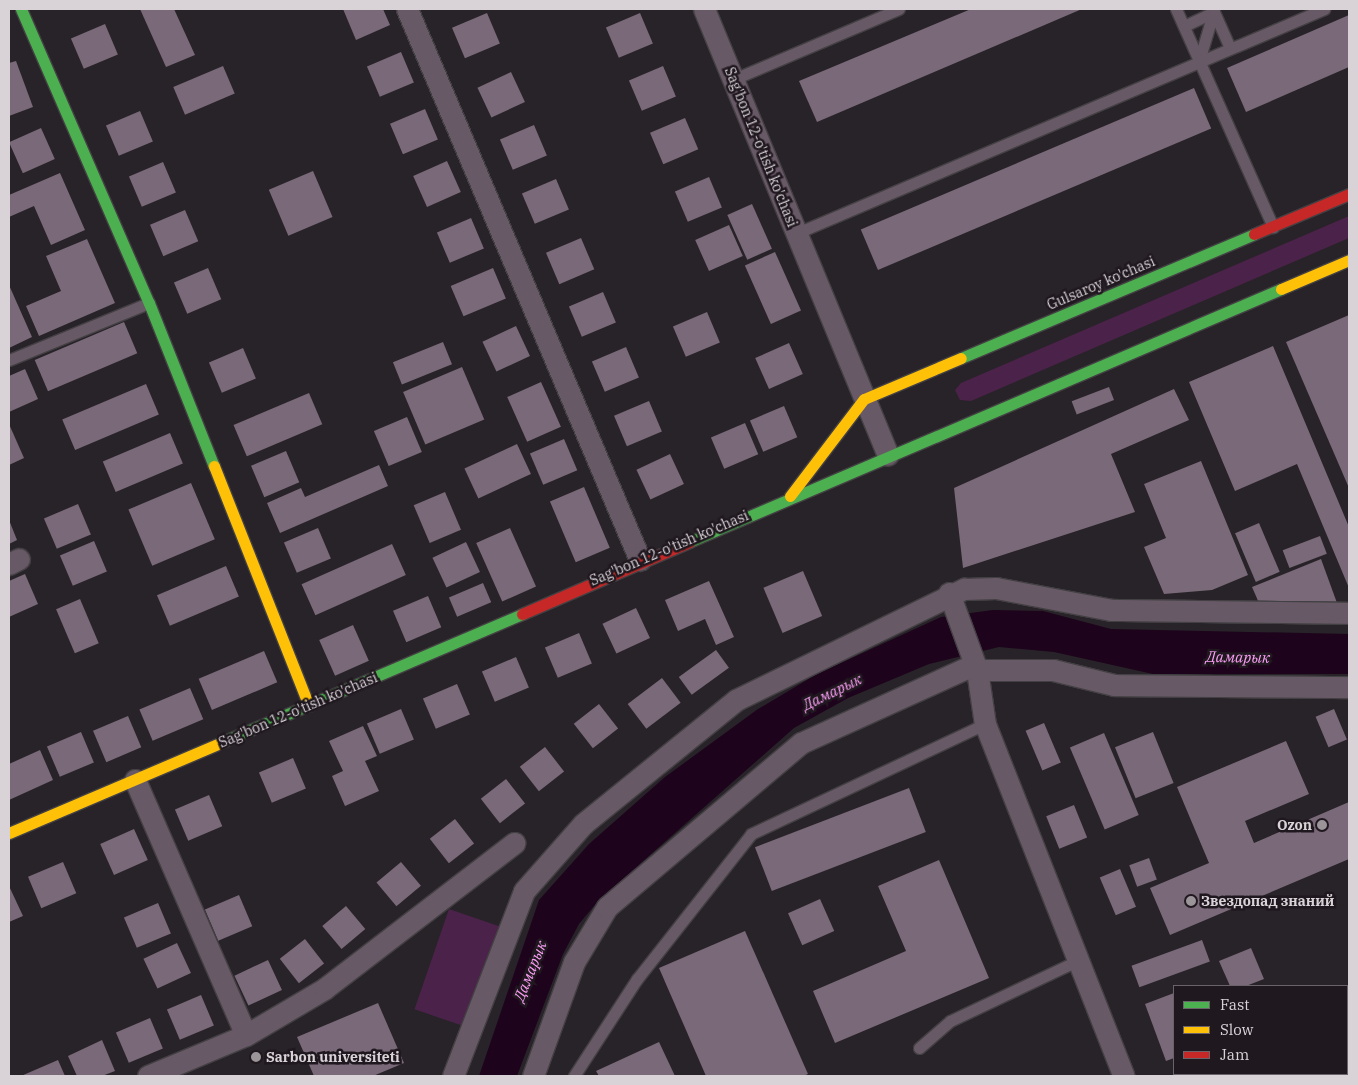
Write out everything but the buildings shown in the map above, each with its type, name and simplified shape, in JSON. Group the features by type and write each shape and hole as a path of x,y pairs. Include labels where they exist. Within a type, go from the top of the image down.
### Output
{"main road":[{"path":"20,9 149,303 309,706"},
{"name":"Gulsaroy ko'chasi","path":"864,399 1349,194"},
{"path":"888,455 1349,260"},
{"path":"789,497 864,399"},
{"name":"Sag'bon 12-o'tish ko'chasi","path":"9,833 309,706 640,560 888,455"}],"street":[{"path":"407,9 640,560"},
{"name":"Sag'bon 12-o'tish ko'chasi","path":"704,9 888,455"},
{"path":"452,1076 524,891 583,824 736,700 949,593 996,588 1111,610 1349,613"},
{"path":"949,593 976,667 985,724 1124,1076"},
{"path":"533,1076 574,962 607,907 802,743 976,667 1053,670 1114,685 1349,687"},
{"path":"135,780 246,1035"},
{"path":"148,1076 246,1035 324,989 514,844"}],"lane":[{"path":"734,79 899,9"},
{"path":"1176,9 1273,227"},
{"path":"797,233 1324,9"},
{"path":"1184,26 1214,11"},
{"path":"1214,11 1230,48"},
{"path":"1199,61 1214,11"},
{"path":"9,360 149,303"},
{"path":"574,1076 637,979 751,834 985,724"},
{"path":"919,1048 950,1021 1079,960"}],"shaded area":[{"path":"1349,216 1349,238 971,401 960,400 955,390 961,383"},
{"path":"449,909 503,928 468,1028 414,1009"}],"water":[{"name":"Дамарык","path":"993,610 1043,611 1111,629 1349,634 1349,674 1153,674 1054,652 999,647 929,664 848,698 794,728 599,900 579,924 563,954 517,1076 479,1076 539,900 589,844 665,777 758,709 817,674 941,617"}],"traffic: fast":[{"path":"21,9 149,303 214,466"},
{"path":"961,358 1254,234"},
{"path":"689,542 1281,289"},
{"path":"222,742 522,614"}],"traffic: slow":[{"path":"1281,289 1349,260"},
{"path":"790,496 864,399 961,358"},
{"path":"214,466 309,706"},
{"path":"9,833 222,742"}],"traffic: jam":[{"path":"1254,234 1349,194"},
{"path":"522,614 689,542"}],"place":[{"name":"Ozon","path":"1322,825"},
{"name":"Звездопад знаний","path":"1191,901"},
{"name":"Sarbon universiteti","path":"256,1057"}]}
